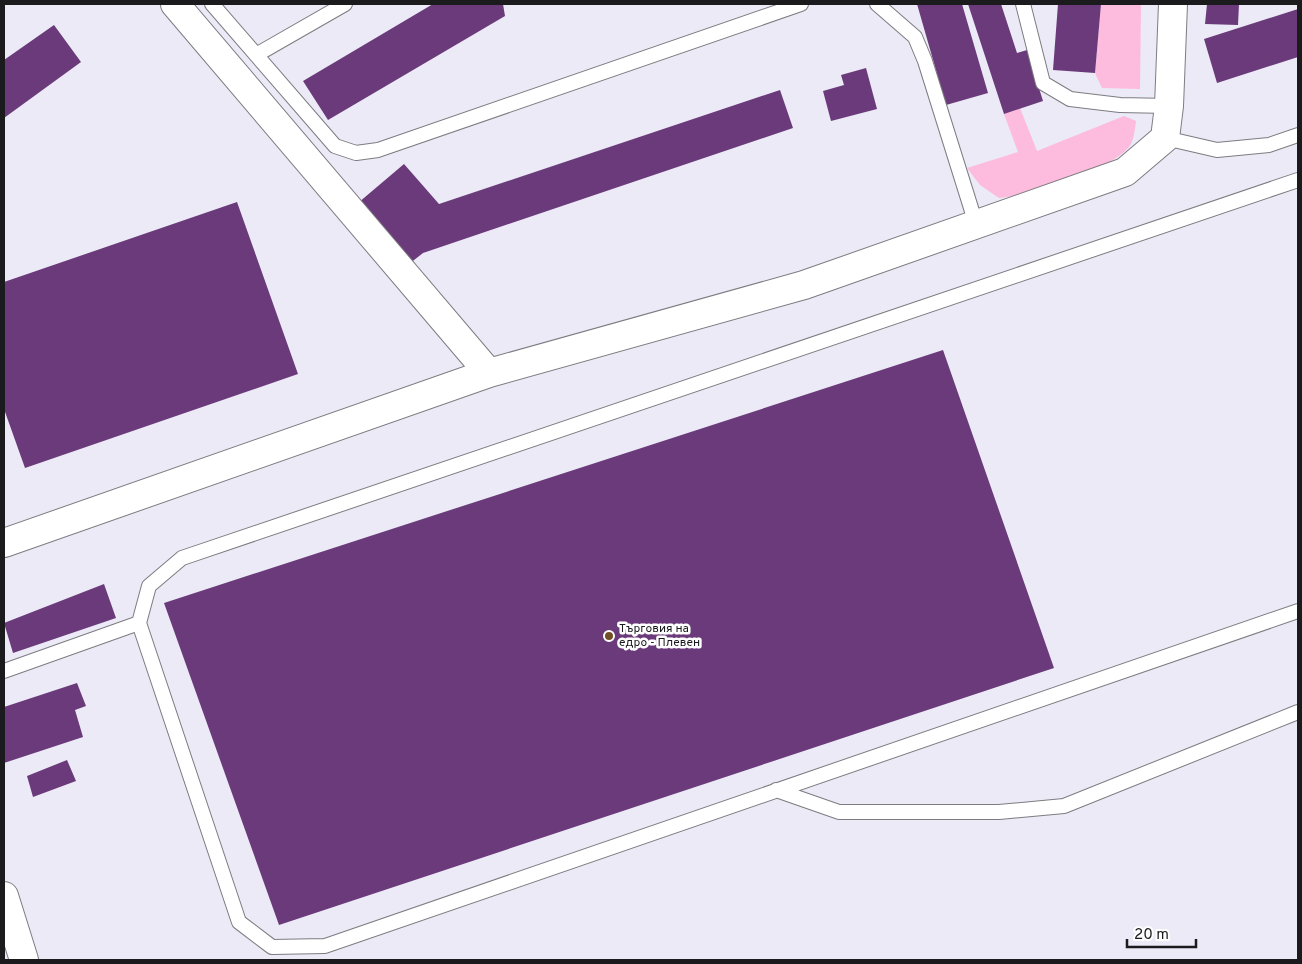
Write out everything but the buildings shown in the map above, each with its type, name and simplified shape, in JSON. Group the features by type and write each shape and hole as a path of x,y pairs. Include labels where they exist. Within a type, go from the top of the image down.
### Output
{"street":[{"path":"175,4 489,373"},
{"path":"4,543 489,373 804,285 1125,172 1165,138 1169,106 1173,4"},
{"path":"4,896 24,960"}],"lane":[{"path":"212,4 335,146 356,153 378,150 801,4"},
{"path":"256,55 345,4"},
{"path":"877,4 915,37 925,61 976,224"},
{"path":"1023,4 1043,83 1070,99 1120,105 1169,106"},
{"path":"1165,138 1217,150 1269,145 1298,135"},
{"path":"1298,180 182,558 149,586 139,624 239,922 272,947 325,946 1298,610"},
{"path":"4,671 139,624"},
{"path":"776,790 839,812 999,812 1064,806 1298,712"}],"shaded area":[{"path":"4,4 1298,4 1298,960 4,960"},
{"path":"1101,4 1141,4 1140,89 1102,88 1095,73"},
{"path":"1020,108 1037,151 1124,116 1136,121 1133,138 1129,147 1120,155 1088,172 1048,187 999,198 980,185 967,168 1018,152 1004,114"}],"place":[{"name":"Търговия на едро - Плевен","path":"609,636"}]}
